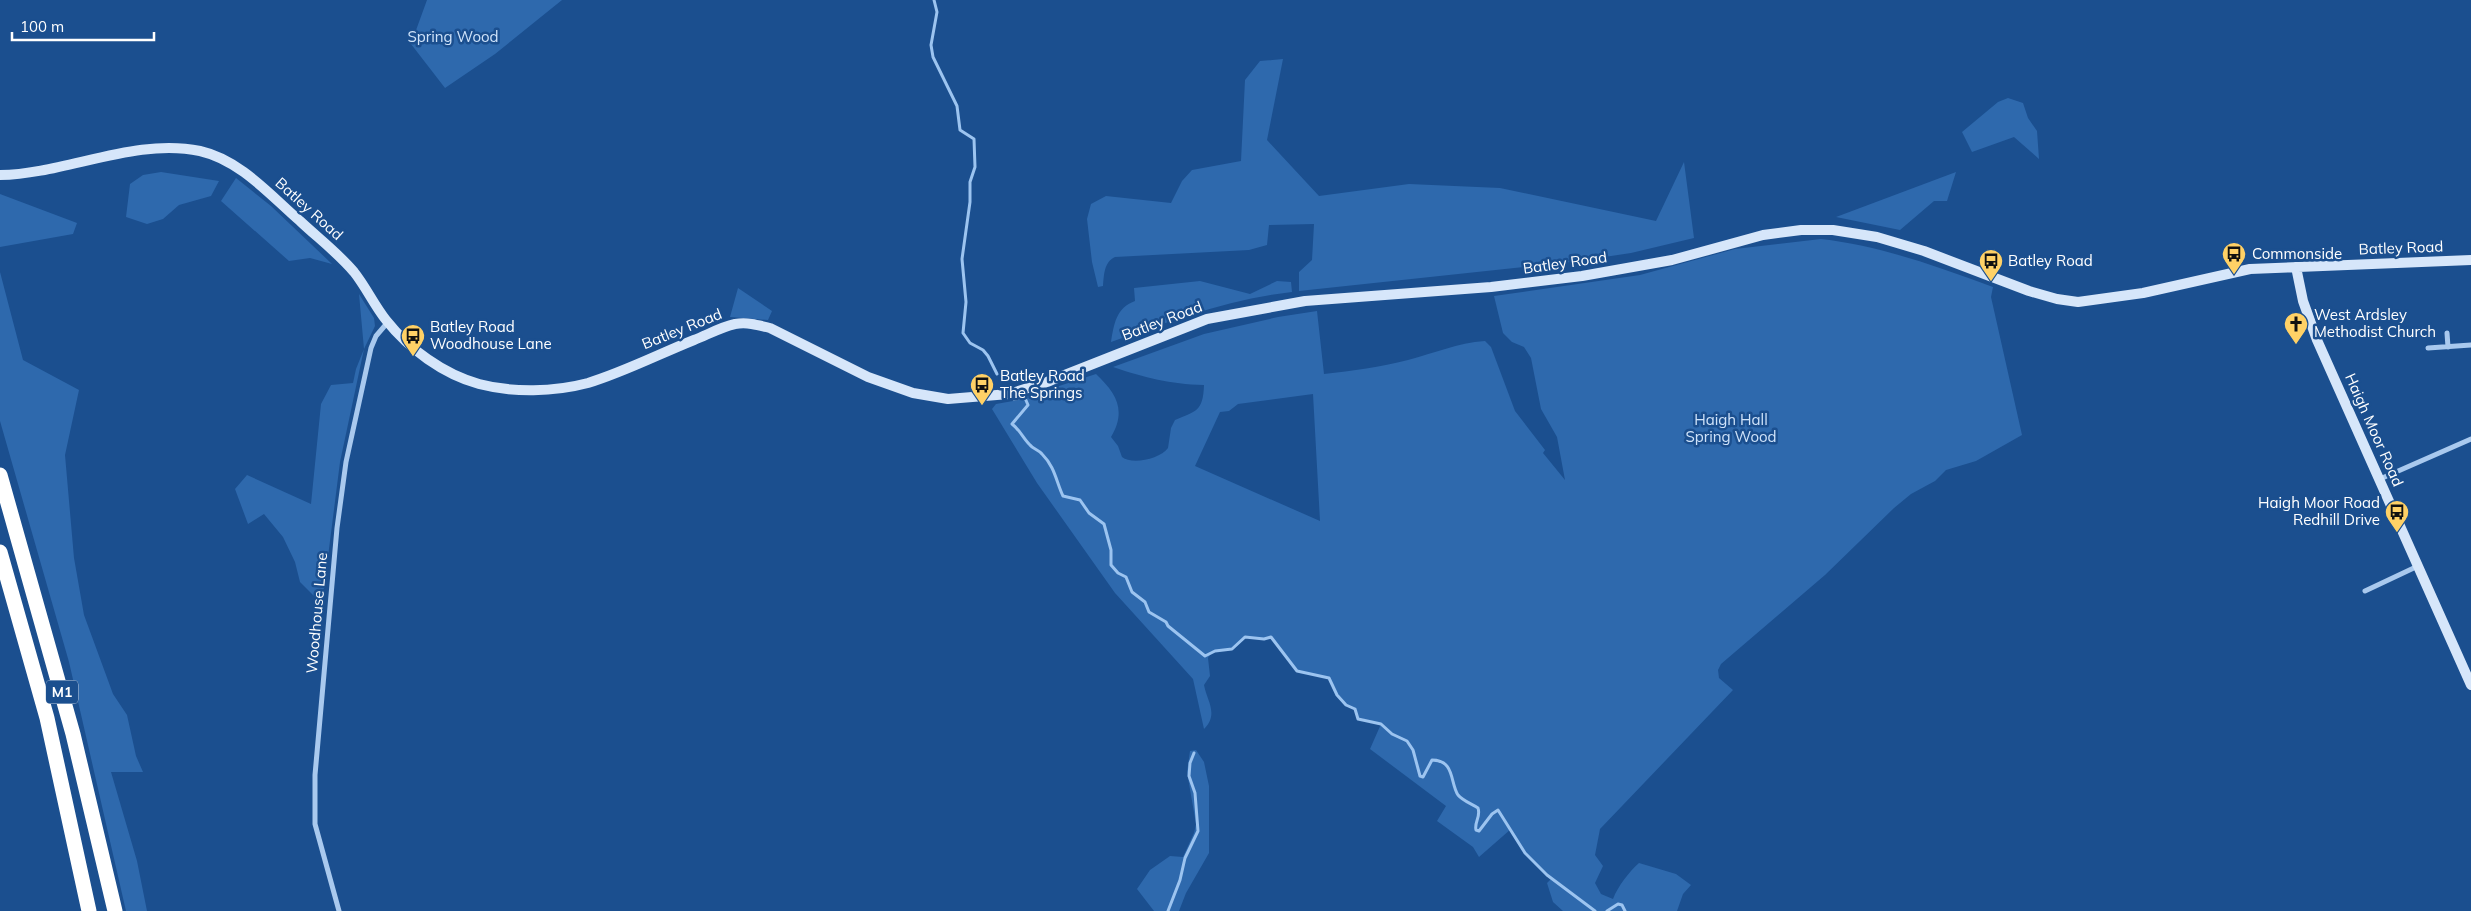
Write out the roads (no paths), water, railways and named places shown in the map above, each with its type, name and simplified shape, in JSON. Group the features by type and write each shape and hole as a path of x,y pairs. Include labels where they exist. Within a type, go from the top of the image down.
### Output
{"highway":[{"name":"M1","path":"0,475 73,734 115,911"},
{"name":"M1","path":"0,552 47,718 89,911"}],"street":[{"name":"Batley Road","path":"0,175 31,172 147,150 172,148 200,151 223,159 246,173 342,258 401,337 439,367 478,384 512,389 560,388 588,382 735,324 753,323 770,328 868,377 913,393 948,399 1008,394 1047,382 1207,319 1305,301 1491,287 1582,276 1672,260 1763,235 1801,230 1833,230 1877,237 1924,251 2029,291 2057,299 2078,302 2104,300 2143,293 2236,271 2471,260"},
{"name":"Haigh Moor Road","path":"2296,267 2303,301 2317,340 2471,685"},
{"name":"Woodhouse Lane","path":"339,911 315,824 315,775 337,528 346,462 371,348 376,336 388,322"},
{"path":"2447,333 2448,346"},
{"path":"2428,348 2471,346"},
{"path":"2380,479 2471,439"},
{"path":"2365,591 2418,566"}],"waterway":[{"path":"934,0 937,12 931,45 933,57 957,106 960,130 974,139 975,167 970,182 970,202 962,259 966,302 963,333 970,343 983,350 988,356 997,374"},
{"path":"1014,399 1025,398 1028,405 1012,424 1031,446 1046,459 1053,469 1063,496 1080,500 1089,513 1104,524 1111,550 1111,565 1118,573 1126,577 1132,592 1145,602 1149,612 1166,622 1168,626 1205,656 1215,651 1232,649 1245,637 1264,639 1271,637 1297,671 1329,678 1337,695 1346,705 1355,709 1358,719 1381,724 1392,734 1407,741 1413,750 1420,776 1423,777 1432,760 1445,764 1451,773 1458,795 1478,808 1479,814 1476,830 1479,831 1492,814 1498,810 1525,853 1547,875 1595,911"},
{"path":"1168,911 1180,880 1185,858 1198,831 1195,793 1189,776 1190,763 1194,753"},
{"path":"1607,911 1618,904 1622,905 1625,911"}],"place":[{"name":"Commonside","path":"2234,275"},
{"name":"Batley Road","path":"1991,282"},
{"name":"West Ardsley Methodist Church","path":"2296,345"},
{"name":"Batley Road Woodhouse Lane","path":"413,357"},
{"name":"Batley Road The Springs","path":"982,406"},
{"name":"Haigh Moor Road Redhill Drive","path":"2397,533"}],"park label":[{"name":"Spring Wood","path":"453,37"},
{"name":"Haigh Hall Spring Wood","path":"1731,428"}]}
